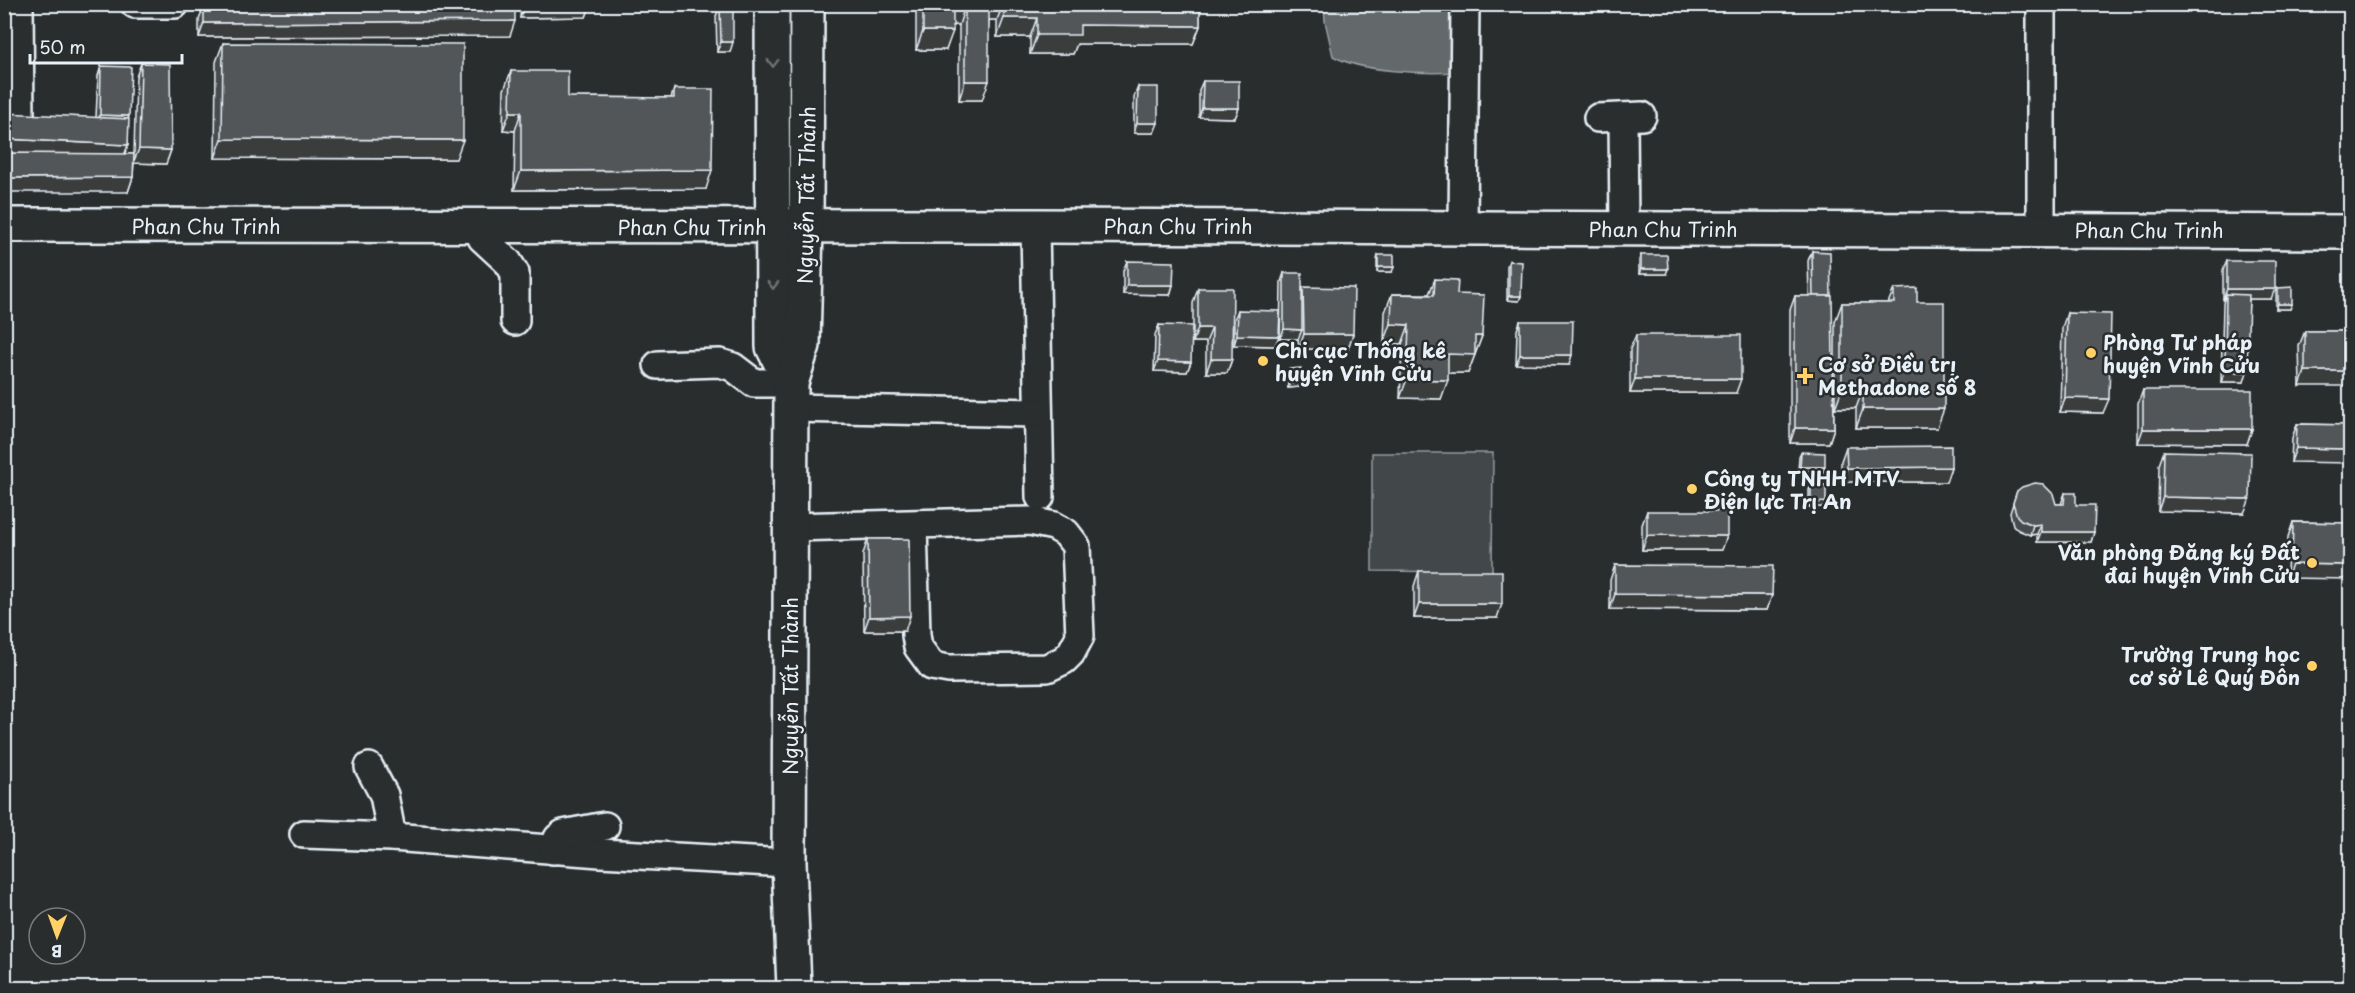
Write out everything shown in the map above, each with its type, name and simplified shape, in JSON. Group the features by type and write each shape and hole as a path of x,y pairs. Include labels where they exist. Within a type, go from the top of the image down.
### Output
{"main road":[{"name":"Nguyễn Tất Thành","path":"772,4 773,346 791,395"},
{"name":"Nguyễn Tất Thành","path":"794,988 789,863 791,395 803,345 807,4"},
{"name":"Phan Chu Trinh","path":"4,225 1462,227 1624,230 2350,232"}],"street":[{"path":"19,4 20,122"},
{"path":"135,4 175,4"},
{"path":"1462,227 1465,4"},
{"path":"2040,4 2042,230"},
{"path":"1621,117 1624,230"},
{"path":"477,226 482,238 508,262 515,273 515,321"},
{"path":"1035,226 1040,497"},
{"path":"657,365 720,363 733,367 754,383 791,395 1038,413"},
{"path":"790,528 913,524 1030,521 1054,526 1066,533 1076,546 1080,636 1071,653 1064,660 1047,668 949,669 932,666 918,647 916,635 913,524"},
{"path":"369,767 384,795 392,837"},
{"path":"553,850 558,838 563,834 605,826"},
{"path":"304,834 392,837 553,850 789,863"}],"shaded area":[{"path":"1324,5 1457,5 1457,72 1428,73 1376,69 1333,56"},
{"path":"1372,453 1493,453 1492,572 1372,571"}],"building":[{"path":"515,4 515,21 204,23 204,5"},
{"path":"923,4 989,4 989,81 965,81 965,6 953,6 953,31 923,31"},
{"path":"1004,4 1200,4 1200,26 1080,25 1080,35 1037,35 1037,18 1004,18"},
{"path":"720,6 733,6 733,42 721,42"},
{"path":"223,43 463,44 463,140 222,139"},
{"path":"141,63 170,64 171,150 139,149"},
{"path":"101,66 131,67 129,116 100,115"},
{"path":"511,71 568,71 568,97 674,98 674,89 713,89 712,170 521,171 521,112 510,112"},
{"path":"1203,81 1239,81 1239,108 1202,108"},
{"path":"1138,87 1158,87 1158,123 1137,123"},
{"path":"4,113 129,119 128,145 4,139"},
{"path":"4,153 134,154 133,177 4,178"},
{"path":"1812,251 1830,252 1831,296 1813,296"},
{"path":"1378,255 1394,255 1394,267 1378,267"},
{"path":"1641,255 1667,255 1668,269 1641,269"},
{"path":"1127,261 1174,262 1173,285 1127,285"},
{"path":"1509,261 1522,262 1521,296 1509,296"},
{"path":"2227,261 2275,261 2275,289 2227,289"},
{"path":"1284,273 1302,273 1302,330 1284,329"},
{"path":"1435,279 1458,280 1457,294 1484,295 1482,336 1475,336 1475,355 1448,354 1448,380 1407,379 1409,325 1391,324 1392,294 1434,295"},
{"path":"1303,287 1354,288 1353,334 1304,334"},
{"path":"2292,287 2292,304 2278,304 2278,288"},
{"path":"1198,288 1233,288 1232,359 1211,359 1212,328 1198,328"},
{"path":"1917,288 1917,302 1944,302 1944,409 1863,409 1863,389 1842,389 1842,303 1894,303 1894,289"},
{"path":"2226,294 2249,295 2247,372 2225,372"},
{"path":"1795,296 1832,296 1834,428 1795,428"},
{"path":"1238,310 1280,311 1279,336 1237,335"},
{"path":"2067,313 2111,314 2109,399 2065,398"},
{"path":"1520,321 1573,321 1572,355 1520,355"},
{"path":"1159,325 1192,326 1191,362 1158,361"},
{"path":"2305,331 2350,331 2350,371 2305,371"},
{"path":"1636,335 1741,335 1741,379 1635,379"},
{"path":"1301,368 1300,382 1290,383 1289,369"},
{"path":"2143,390 2252,390 2252,429 2143,429"},
{"path":"2297,424 2350,425 2350,449 2296,448"},
{"path":"1951,446 1951,467 1847,468 1846,447"},
{"path":"2164,451 2251,453 2250,499 2163,497"},
{"path":"1801,452 1825,453 1825,467 1800,467"},
{"path":"2035,483 2043,484 2053,494 2056,504 2064,504 2065,493 2076,493 2076,505 2095,505 2094,532 2041,532 2041,524 2033,525 2021,520 2017,516 2013,503 2017,491"},
{"path":"1811,485 1826,485 1826,502 1811,503"},
{"path":"1647,511 1727,511 1727,536 1647,535"},
{"path":"2293,522 2350,523 2350,565 2292,564"},
{"path":"868,539 909,539 910,616 869,617"},
{"path":"1615,565 1773,566 1772,595 1615,594"},
{"path":"1419,571 1502,571 1502,604 1419,604"}],"place":[{"name":"Phòng Tư pháp huyện Vĩnh Cửu","path":"2091,353"},
{"name":"Chi cục Thống kê huyện Vĩnh Cửu","path":"1263,361"},
{"name":"Cơ sở Điều trị Methadone số 8","path":"1805,376"},
{"name":"Công ty TNHH MTV Điện lực Trị An","path":"1692,489"},
{"name":"Văn phòng Đăng ký Đất đai huyện Vĩnh Cửu","path":"2312,563"},
{"name":"Trường Trung học cơ sở Lê Quý Đôn","path":"2312,666"}]}
